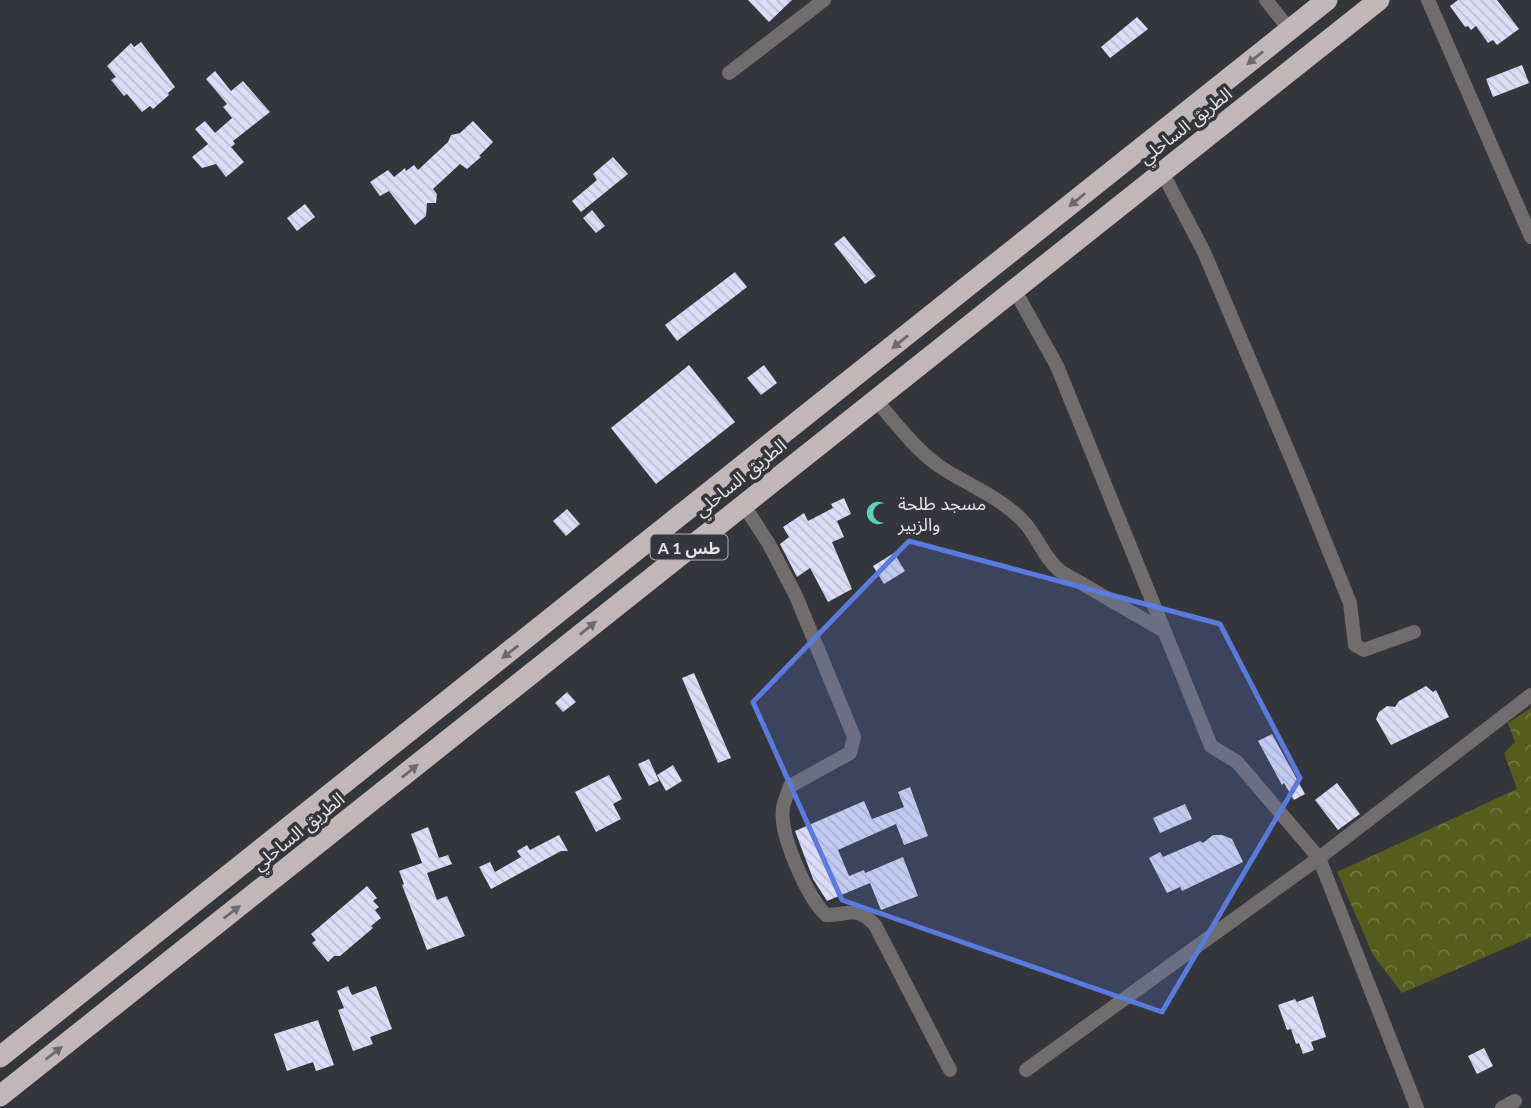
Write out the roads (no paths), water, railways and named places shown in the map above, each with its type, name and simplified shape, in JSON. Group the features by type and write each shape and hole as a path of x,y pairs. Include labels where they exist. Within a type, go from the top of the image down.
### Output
{"highway":[{"name":"الطريق الساحلي","path":"0,1057 1327,0"},
{"name":"الطريق الساحلي","path":"0,1096 1379,0"}],"street":[{"path":"729,73 824,0"},
{"path":"1266,0 1290,30"},
{"path":"1428,0 1531,237"},
{"path":"1163,172 1204,252 1300,479 1350,603 1355,645 1364,650 1414,632"},
{"path":"1014,289 1058,366 1213,748 1237,762 1319,858 1416,1108"},
{"path":"875,399 904,433 937,464 1020,517 1049,562 1060,571 1164,631"},
{"path":"743,504 769,544 796,596 853,737 850,753 790,786 782,809 784,831 792,854 817,907 825,915 852,911 865,914 876,925 950,1070"},
{"path":"1026,1070 1319,858 1531,695"}],"place":[{"name":"مسجد طلحة والزبير","path":"878,513"}]}
